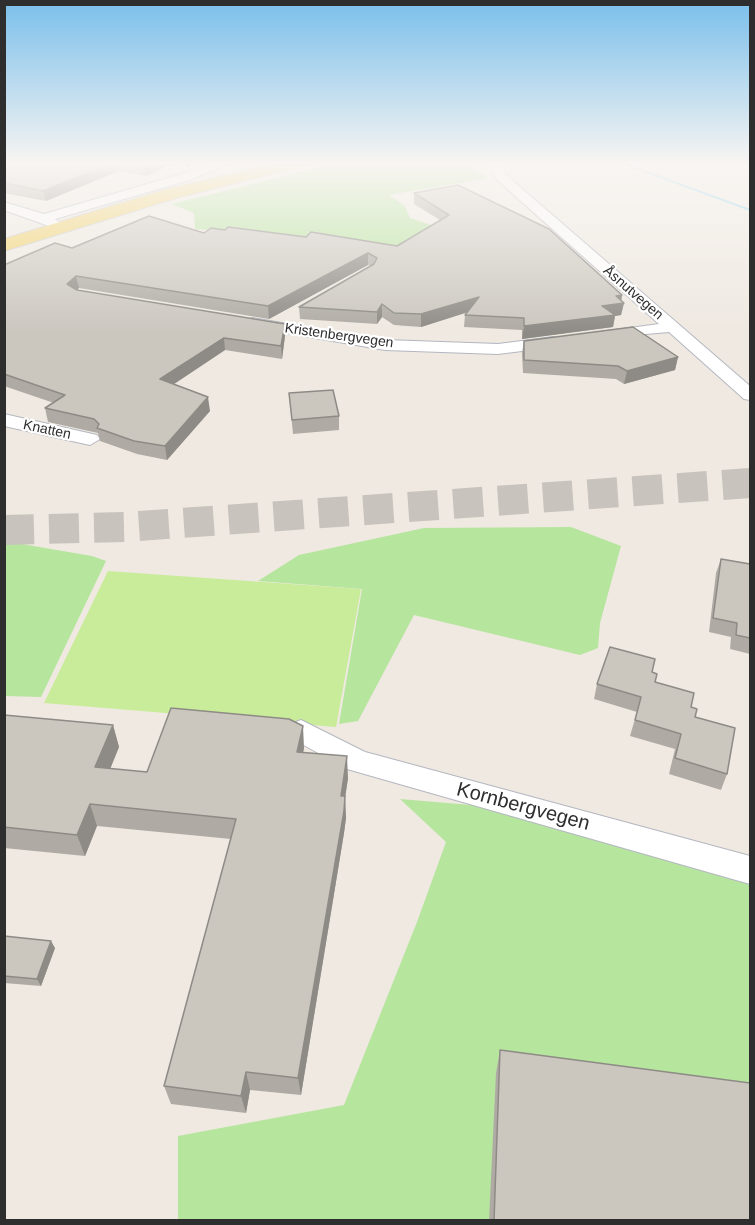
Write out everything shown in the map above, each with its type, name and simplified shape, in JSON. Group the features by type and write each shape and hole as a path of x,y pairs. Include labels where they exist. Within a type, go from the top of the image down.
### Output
{"main road":[{"path":"8,244 88,219"}],"street":[{"path":"46,219 62,227"},
{"name":"Åsnutvegen","path":"549,219 750,395"},
{"path":"272,326 293,314"},
{"name":"Kristenbergvegen","path":"239,321 385,345 498,349 567,340"},
{"path":"590,337 672,327"},
{"name":"Knatten","path":"4,420 90,439"},
{"name":"Kornbergvegen","path":"301,731 357,761 750,870"}],"green space":[{"path":"194,219 414,219 437,227 432,238 390,249 274,234 195,229"},
{"path":"571,527 621,546 600,623 598,648 580,655 414,615 358,721 339,724 362,589 258,581 299,555 424,528"},
{"path":"4,541 92,556 106,561 41,697 5,696"},
{"path":"108,571 361,589 336,727 44,703"},
{"path":"400,799 506,808 750,882 750,1156 511,1220 178,1220 178,1136 344,1105 417,922 446,842"}],"building":[{"path":"141,219 159,219 204,233 211,228 225,230 228,227 306,237 311,232 397,246 442,219 529,219 549,229 622,295 616,296 624,303 602,306 615,315 524,326 524,318 465,315 479,297 421,314 394,313 382,304 377,312 299,307 374,264 377,258 368,253 268,306 76,276 67,284 77,290 285,324 281,346 224,338 160,379 208,397 165,446 134,441 97,428 99,424 94,419 45,408 65,395 4,374 4,265 55,243 72,248"},
{"path":"633,327 678,357 627,371 618,366 524,360 524,341"},
{"path":"333,390 339,416 292,420 289,393"},
{"path":"721,559 750,564 750,638 736,635 737,623 713,618"},
{"path":"610,647 655,659 652,672 657,674 655,682 694,693 691,707 697,709 695,717 735,728 727,774 675,758 681,734 635,720 641,697 597,684"},
{"path":"171,708 289,719 303,726 297,752 347,756 341,796 345,796 344,811 298,1078 246,1072 241,1096 164,1086 236,819 90,804 77,835 4,827 4,715 113,725 95,767 147,772"},
{"path":"4,936 51,941 37,979 4,976"},
{"path":"500,1050 750,1083 750,1221 494,1221"}],"tunnel":[{"path":"4,530 124,527 750,483"}]}
